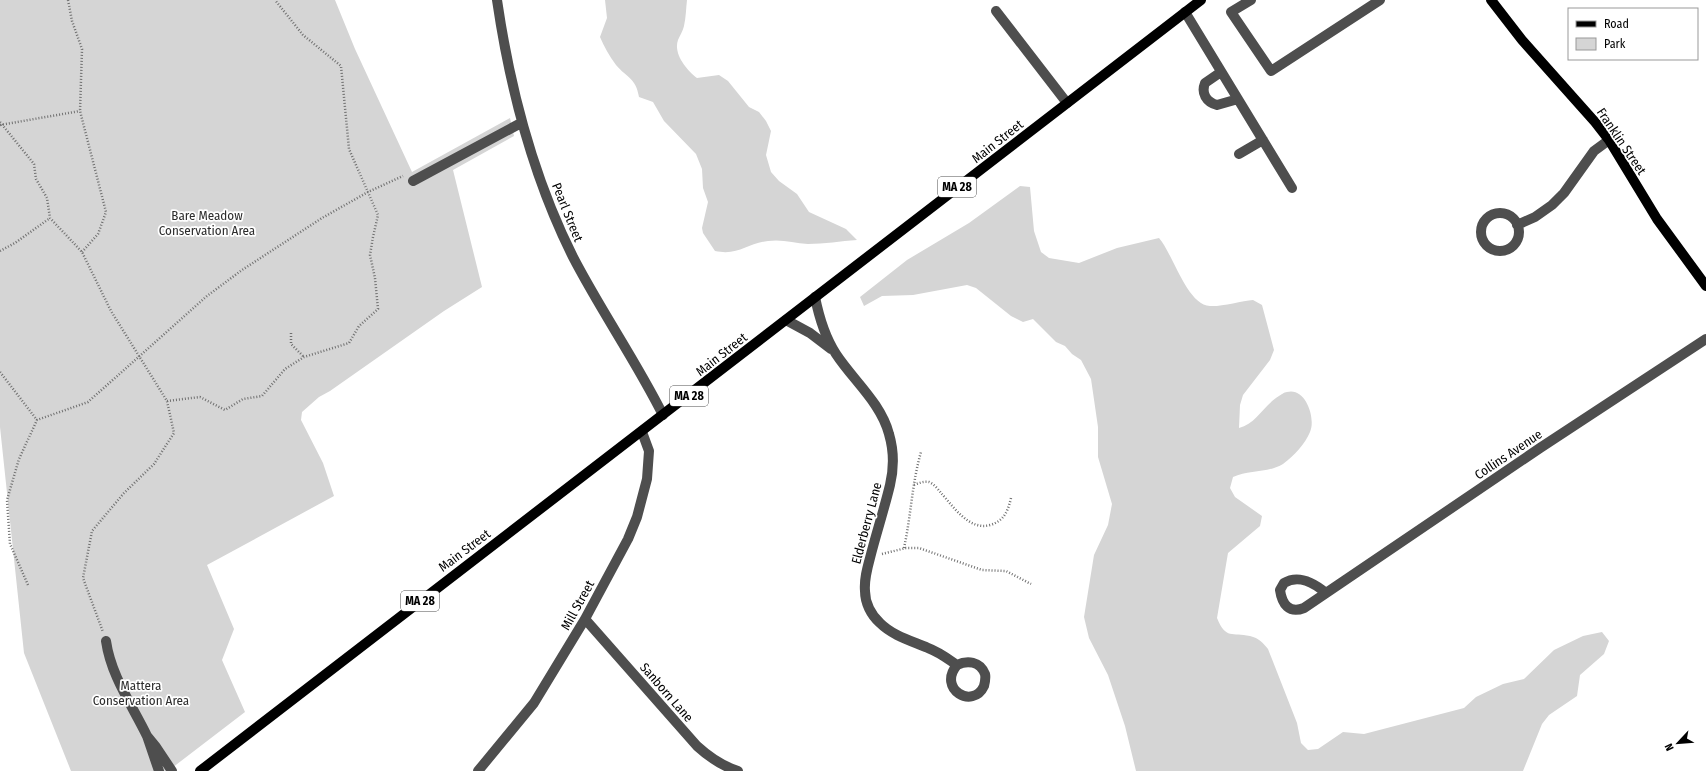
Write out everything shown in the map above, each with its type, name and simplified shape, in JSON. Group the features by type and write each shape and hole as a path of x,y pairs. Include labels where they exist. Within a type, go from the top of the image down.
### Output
{"main road":[{"name":"Main Street","path":"200,771 1201,0"},
{"name":"Franklin Street","path":"1491,0 1522,40 1584,108 1609,140 1657,219 1706,286"}],"street":[{"name":"Pearl Street","path":"497,0 521,123 557,222 574,258 635,363 663,415"},
{"path":"1251,0 1231,12 1271,71 1380,0"},
{"path":"996,11 1067,103"},
{"path":"1185,12 1292,188"},
{"path":"1221,72 1205,83 1203,91 1207,99 1216,105 1238,99"},
{"path":"410,178 521,123"},
{"path":"1239,154 1263,140"},
{"path":"1517,225 1536,217 1552,205 1564,192 1594,151 1609,140"},
{"name":"Elderberry Lane","path":"814,297 822,324 835,353 878,409 886,424 891,442 893,459 891,478 865,581 865,592 868,605 882,625 891,631 930,648 957,665"},
{"name":"Elderberry Lane","path":"786,320 810,333 835,353"},
{"name":"Collins Avenue","path":"1326,593 1534,452 1706,339"},
{"name":"Mill Street","path":"478,771 534,703 585,619 628,539 643,497 647,479 649,457 646,440 642,432"},
{"name":"Sanborn Lane","path":"585,619 703,752 723,765 738,771"},
{"path":"106,641 111,664 118,682 147,736 159,771"},
{"path":"147,736 172,771"}],"path":[{"path":"68,0 72,21 82,49 80,111 106,212 98,234 82,252"},
{"path":"167,401 200,397 225,410 242,398 262,396 285,369 304,357 349,343 359,326 378,308 376,278 370,255 378,215 349,149 341,66 303,35 275,0"},
{"path":"1,124 80,111"},
{"path":"1,124 34,164 36,179 47,198 50,218 82,252 111,311 167,401 174,433 154,464 124,493 92,531 83,578 106,641"},
{"path":"28,585 10,544 7,500 19,460 37,420 88,402 207,296 242,270 322,218 368,192 410,178"},
{"path":"0,251 15,243 50,218"},
{"path":"291,333 291,344 304,357"},
{"path":"0,372 37,420"},
{"path":"904,548 912,512 914,485 921,452"},
{"path":"914,485 925,482 933,484 959,514 970,522 983,526 994,524 1003,519 1011,498"},
{"path":"871,554 885,554 904,548 919,548 982,570 1006,571 1031,584"}],"green space":[{"name":"Bare Meadow Conservation Area","path":"0,0 335,0 355,49 412,172 510,118 514,136 453,170 482,287 444,311 330,391 319,397 302,412 301,420 323,463 334,496 207,565 234,629 222,660 245,712 168,771 71,771 24,653 0,427"},
{"path":"605,0 687,0 684,26 677,45 677,51 685,66 697,78 719,75 728,81 749,107 759,112 771,131 766,155 771,172 779,181 797,194 809,212 846,229 857,240 820,244 773,241 761,242 737,251 715,251 703,233 702,228 708,202 703,188 702,169 696,154 664,121 653,102 639,97 636,86 616,65 609,55 600,37 607,18"},
{"path":"1020,186 1030,187 1034,231 1041,252 1049,258 1079,263 1117,248 1159,238 1187,288 1194,297 1202,303 1214,306 1253,300 1262,305 1274,350 1270,360 1243,395 1240,405 1239,428 1250,423 1269,404 1286,392 1294,392 1299,394 1304,399 1308,405 1312,426 1302,445 1295,454 1283,464 1271,469 1245,473 1233,477 1230,488 1235,497 1262,516 1260,526 1228,553 1217,618 1223,630 1230,634 1256,638 1268,649 1297,723 1301,743 1308,750 1318,749 1343,732 1364,734 1464,708 1476,697 1503,684 1524,679 1554,650 1583,636 1602,632 1609,641 1604,654 1580,675 1577,696 1549,715 1542,724 1523,771 1136,771 1125,726 1108,675 1089,638 1084,617 1094,555 1108,525 1112,504 1098,457 1098,427 1091,379 1081,360 1072,354 1065,346 1056,342 1033,319 1023,322 1011,316 976,288 967,285 913,295 882,296 864,306 860,297 907,260 969,223"}],"park label":[{"name":"Mattera Conservation Area","path":"141,692"}]}
